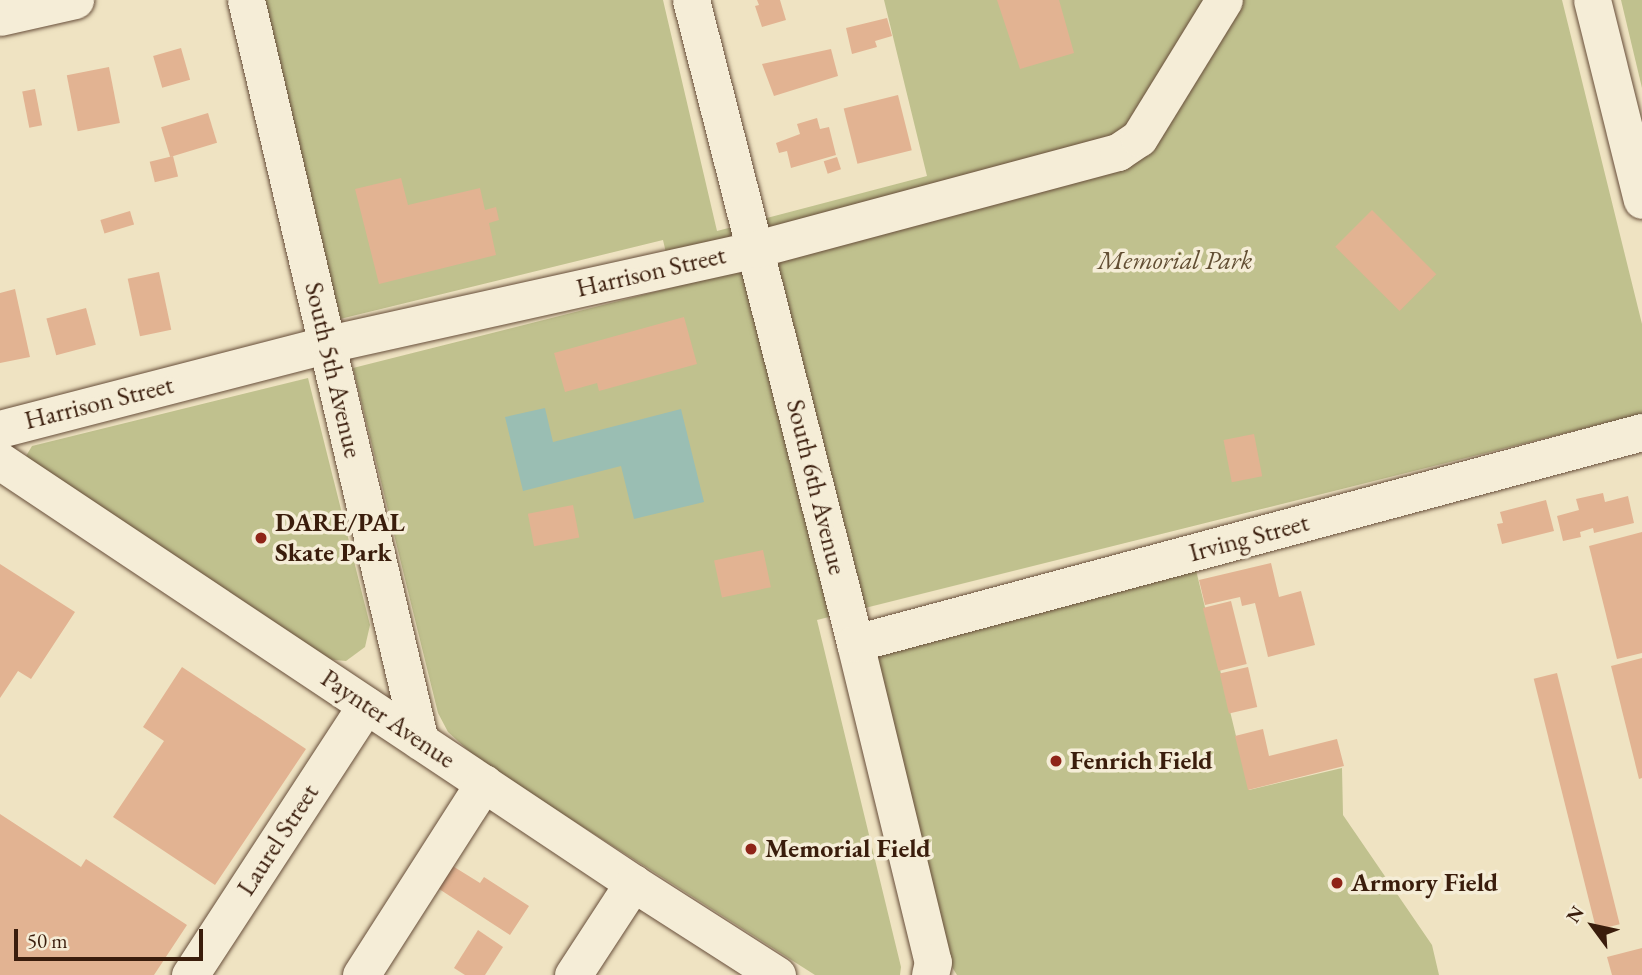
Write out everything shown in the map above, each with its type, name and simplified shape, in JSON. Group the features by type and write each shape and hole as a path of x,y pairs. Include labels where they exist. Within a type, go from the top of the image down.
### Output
{"street":[{"path":"0,17 75,0"},
{"name":"South 5th Avenue","path":"246,0 420,741"},
{"name":"South 6th Avenue","path":"691,0 855,643 933,962 930,975"},
{"name":"Harrison Street","path":"0,429 328,344 756,249 1118,152 1139,138 1224,0"},
{"path":"1592,0 1642,200"},
{"name":"Irving Street","path":"855,643 1642,432"},
{"name":"Paynter Avenue","path":"0,461 633,883 777,975"},
{"name":"Laurel Street","path":"190,975 366,705"},
{"path":"360,975 484,783"},
{"path":"573,975 633,883"}],"green space":[{"name":"Memorial Park","path":"258,0 663,0 717,231 927,176 884,0 1562,0 1642,324 1642,414 817,620 901,967 900,975 815,975 480,761 448,732 438,713 353,368 674,287 663,240 340,319"},
{"path":"1621,0 1642,0 1642,88"},
{"path":"308,378 370,625 365,647 346,661 324,659 27,461 26,456 32,446"},
{"path":"1196,570 1249,790 1342,768 1343,815 1432,945 1439,975 957,975 944,954 869,651"}],"water":[{"path":"545,408 553,442 681,409 704,502 634,519 621,466 523,491 505,417"}],"building":[{"path":"757,0 780,0 786,20 762,27 755,6 759,5"},
{"path":"997,0 1059,0 1074,53 1020,69"},
{"path":"887,18 892,36 875,41 877,47 852,54 846,28"},
{"path":"181,48 190,80 162,88 153,56"},
{"path":"831,49 838,76 774,96 762,64"},
{"path":"109,67 120,123 78,131 67,75"},
{"path":"35,89 42,125 29,128 22,91"},
{"path":"898,95 912,150 857,164 844,109"},
{"path":"208,113 217,143 170,157 161,127"},
{"path":"817,118 820,129 829,127 836,155 791,168 787,151 779,153 776,143 800,134 797,124"},
{"path":"173,156 178,176 155,182 150,162"},
{"path":"837,157 841,169 828,174 824,161"},
{"path":"401,178 408,205 480,188 485,210 496,207 499,220 489,223 496,255 379,284 355,189"},
{"path":"1372,210 1436,274 1400,311 1335,247"},
{"path":"130,211 134,224 104,233 100,220"},
{"path":"159,272 171,330 140,336 128,279"},
{"path":"15,289 30,357 0,363 0,293"},
{"path":"86,308 96,345 56,355 46,319"},
{"path":"684,317 697,364 599,391 597,383 565,392 554,353"},
{"path":"1254,434 1262,476 1232,482 1224,440"},
{"path":"1603,493 1605,502 1628,496 1634,523 1594,533 1593,528 1580,532 1581,537 1563,541 1557,516 1579,510 1576,499"},
{"path":"1546,500 1554,531 1502,544 1497,524 1503,523 1500,512"},
{"path":"573,505 579,537 534,546 528,514"},
{"path":"1642,532 1642,653 1617,659 1589,546"},
{"path":"763,550 771,587 722,598 714,560"},
{"path":"1271,563 1279,597 1301,591 1315,645 1268,657 1255,603 1242,606 1240,597 1205,605 1199,580"},
{"path":"0,564 75,612 31,679 18,671 0,698"},
{"path":"1231,601 1247,664 1219,671 1203,608"},
{"path":"1642,658 1642,778 1639,779 1611,666"},
{"path":"182,667 306,749 215,885 113,817 164,741 143,727"},
{"path":"1248,667 1257,707 1229,713 1220,674"},
{"path":"1557,673 1620,924 1596,930 1534,679"},
{"path":"1263,729 1269,756 1337,739 1344,766 1248,790 1235,736"},
{"path":"0,814 81,867 86,859 187,925 154,975 0,975"},
{"path":"451,865 480,883 484,877 529,906 510,935 436,887"},
{"path":"478,930 503,947 485,975 465,975 454,968"},
{"path":"1642,948 1642,975 1612,975 1607,957"}],"place":[{"name":"DARE/PAL Skate Park","path":"261,538"},
{"name":"Fenrich Field","path":"1056,761"},
{"name":"Memorial Field","path":"751,849"},
{"name":"Armory Field","path":"1337,883"}]}
